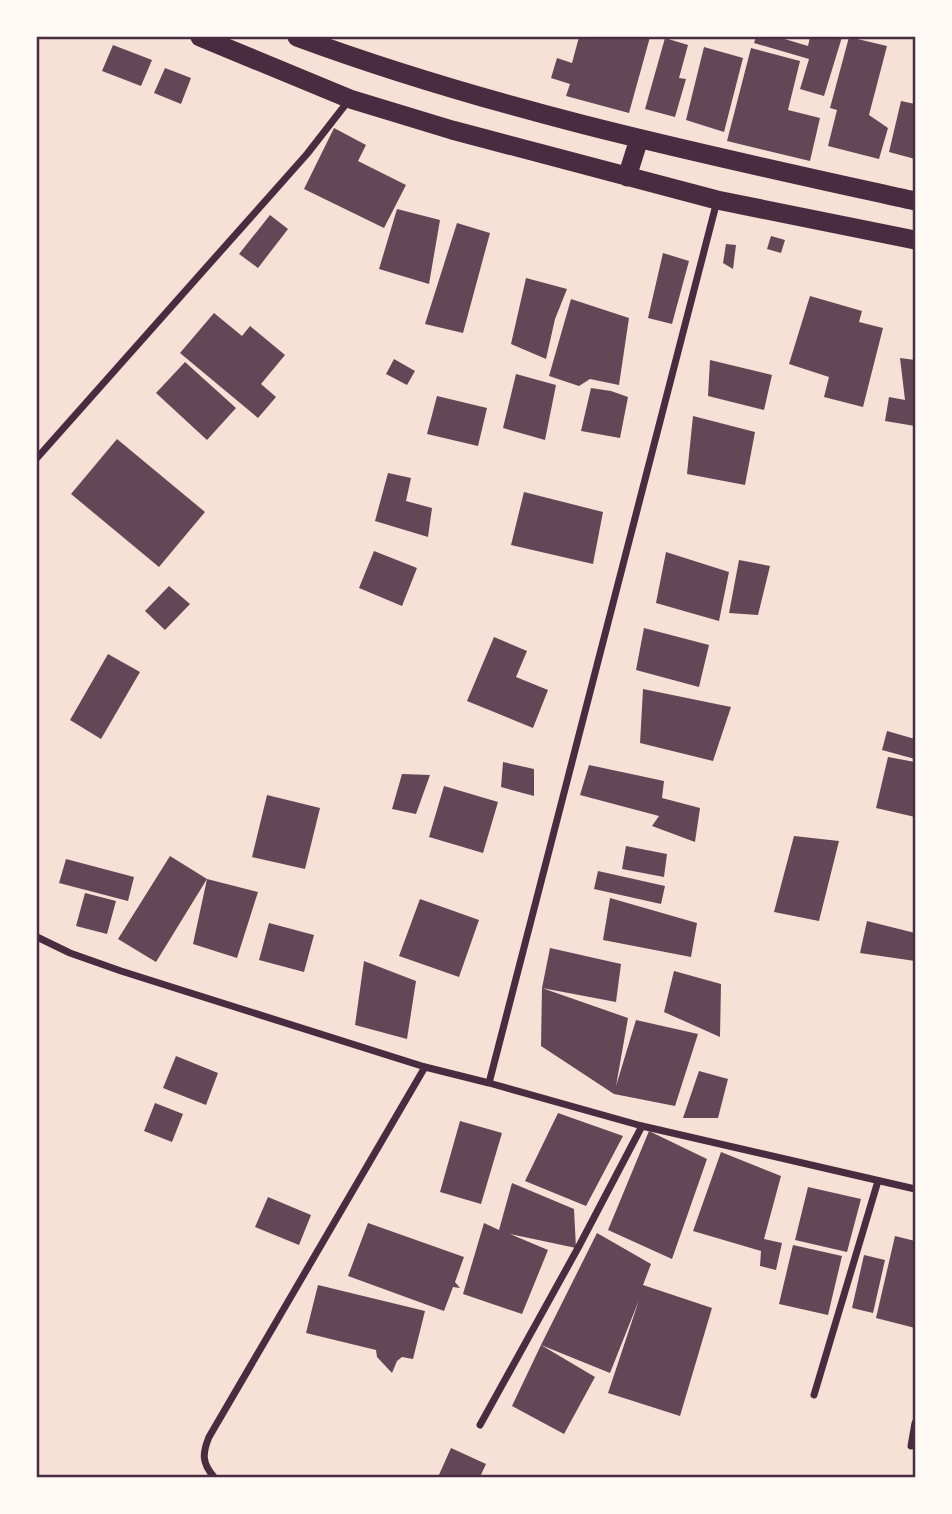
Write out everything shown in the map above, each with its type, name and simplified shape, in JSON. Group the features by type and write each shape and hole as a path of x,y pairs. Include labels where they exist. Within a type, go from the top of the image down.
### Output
{"highway":[{"path":"200,37 350,99 452,131 717,200 915,240"},
{"path":"297,37 379,66 530,111 639,139 915,201"},
{"path":"627,177 639,139"}],"street":[{"path":"37,458 307,153 350,99"},
{"path":"489,1083 539,879 717,200"},
{"path":"37,937 70,953 121,971 425,1067 642,1126 915,1189"},
{"path":"214,1477 206,1468 203,1455 209,1437 425,1067"},
{"path":"480,1425 642,1126"},
{"path":"814,1395 878,1181"},
{"path":"911,1446 915,1423"}],"building":[{"path":"579,37 650,37 629,113 566,96 570,84 551,78 557,58 572,63"},
{"path":"756,37 778,37 808,46 810,37 842,37 824,96 800,89 809,59 754,43"},
{"path":"849,37 887,46 869,115 888,128 879,159 828,146 837,110 830,108"},
{"path":"665,38 688,45 679,78 686,79 675,117 645,109"},
{"path":"113,45 152,60 141,86 102,71"},
{"path":"704,47 743,58 724,132 686,120"},
{"path":"751,48 800,61 788,110 820,118 810,161 727,141"},
{"path":"165,68 191,78 181,104 154,93"},
{"path":"901,101 915,104 915,159 889,152"},
{"path":"334,128 366,145 358,161 406,185 384,228 304,189"},
{"path":"397,209 440,220 429,284 379,269"},
{"path":"270,215 288,229 258,268 239,254"},
{"path":"457,223 490,233 463,333 425,324"},
{"path":"771,236 785,240 781,253 767,249"},
{"path":"726,244 736,245 733,269 723,263"},
{"path":"663,253 689,261 672,324 648,318"},
{"path":"526,278 567,289 555,319 546,359 511,344"},
{"path":"810,296 862,311 859,322 883,328 863,407 824,397 829,377 789,364"},
{"path":"571,299 629,318 619,385 590,379 579,386 549,376"},
{"path":"214,313 242,336 250,326 285,355 261,384 276,397 258,418 180,353"},
{"path":"900,358 915,360 915,426 885,421 889,397 905,400"},
{"path":"394,359 415,371 407,385 386,374"},
{"path":"710,360 772,375 764,410 708,396"},
{"path":"185,362 236,408 207,440 156,393"},
{"path":"516,374 556,385 545,440 503,428"},
{"path":"591,388 628,397 620,438 581,431"},
{"path":"437,396 487,408 478,446 427,434"},
{"path":"693,416 755,432 745,485 687,474"},
{"path":"117,439 205,512 159,567 71,494"},
{"path":"388,473 411,478 406,501 432,508 428,537 375,521"},
{"path":"524,492 603,512 593,564 511,545"},
{"path":"374,551 417,568 402,606 359,588"},
{"path":"666,552 729,572 719,621 656,603"},
{"path":"739,560 770,566 758,615 729,613"},
{"path":"169,586 190,604 165,630 145,611"},
{"path":"644,628 709,645 699,687 636,670"},
{"path":"494,637 527,651 516,677 548,690 533,728 467,701"},
{"path":"108,654 140,672 101,739 70,720"},
{"path":"643,689 731,707 713,761 640,743"},
{"path":"887,731 915,739 915,759 882,750"},
{"path":"888,757 915,762 915,817 876,808"},
{"path":"503,762 534,769 534,796 501,787"},
{"path":"589,765 664,781 662,798 700,808 695,842 652,826 659,816 580,795"},
{"path":"402,774 430,775 416,814 392,809"},
{"path":"444,786 498,802 483,853 429,837"},
{"path":"267,795 320,808 305,869 252,857"},
{"path":"794,836 839,841 819,921 774,912"},
{"path":"626,846 667,854 664,877 622,869"},
{"path":"170,856 207,879 156,962 118,939"},
{"path":"66,859 134,877 128,901 59,883"},
{"path":"598,871 665,886 661,904 594,889"},
{"path":"207,879 258,892 237,958 193,944"},
{"path":"85,893 116,901 107,934 76,926"},
{"path":"610,898 697,923 691,957 603,940"},
{"path":"420,899 479,920 459,977 399,956"},
{"path":"867,921 915,933 915,961 860,953"},
{"path":"269,923 314,935 304,972 259,960"},
{"path":"550,948 621,964 616,1002 542,988"},
{"path":"364,961 416,981 407,1039 355,1025"},
{"path":"674,971 721,984 720,1037 664,1012"},
{"path":"542,988 628,1018 616,1086 636,1020 698,1034 675,1106 614,1094 541,1046"},
{"path":"176,1056 218,1073 206,1105 163,1088"},
{"path":"699,1071 728,1079 718,1118 683,1118"},
{"path":"155,1103 183,1114 172,1142 144,1131"},
{"path":"558,1113 623,1136 586,1206 525,1181"},
{"path":"460,1121 502,1133 481,1204 440,1192"},
{"path":"649,1131 707,1159 672,1259 608,1230"},
{"path":"721,1152 781,1176 764,1239 782,1243 776,1270 760,1266 761,1251 693,1231"},
{"path":"512,1183 574,1209 576,1248 510,1234 548,1250 522,1314 463,1294 484,1223 499,1230"},
{"path":"808,1187 861,1199 847,1252 795,1240"},
{"path":"268,1197 311,1215 299,1245 255,1227"},
{"path":"368,1223 464,1257 455,1282 460,1288 453,1287 444,1311 348,1276"},
{"path":"597,1233 651,1264 643,1285 712,1308 680,1416 608,1393 639,1300 610,1373 541,1345"},
{"path":"895,1236 915,1241 915,1328 876,1318"},
{"path":"793,1245 842,1256 828,1315 779,1304"},
{"path":"864,1255 885,1260 873,1313 852,1308"},
{"path":"318,1285 425,1311 413,1359 402,1357 397,1361 392,1373 377,1357 376,1350 306,1333"},
{"path":"541,1345 595,1377 564,1434 512,1406"},
{"path":"451,1448 486,1464 480,1477 438,1477"}]}
